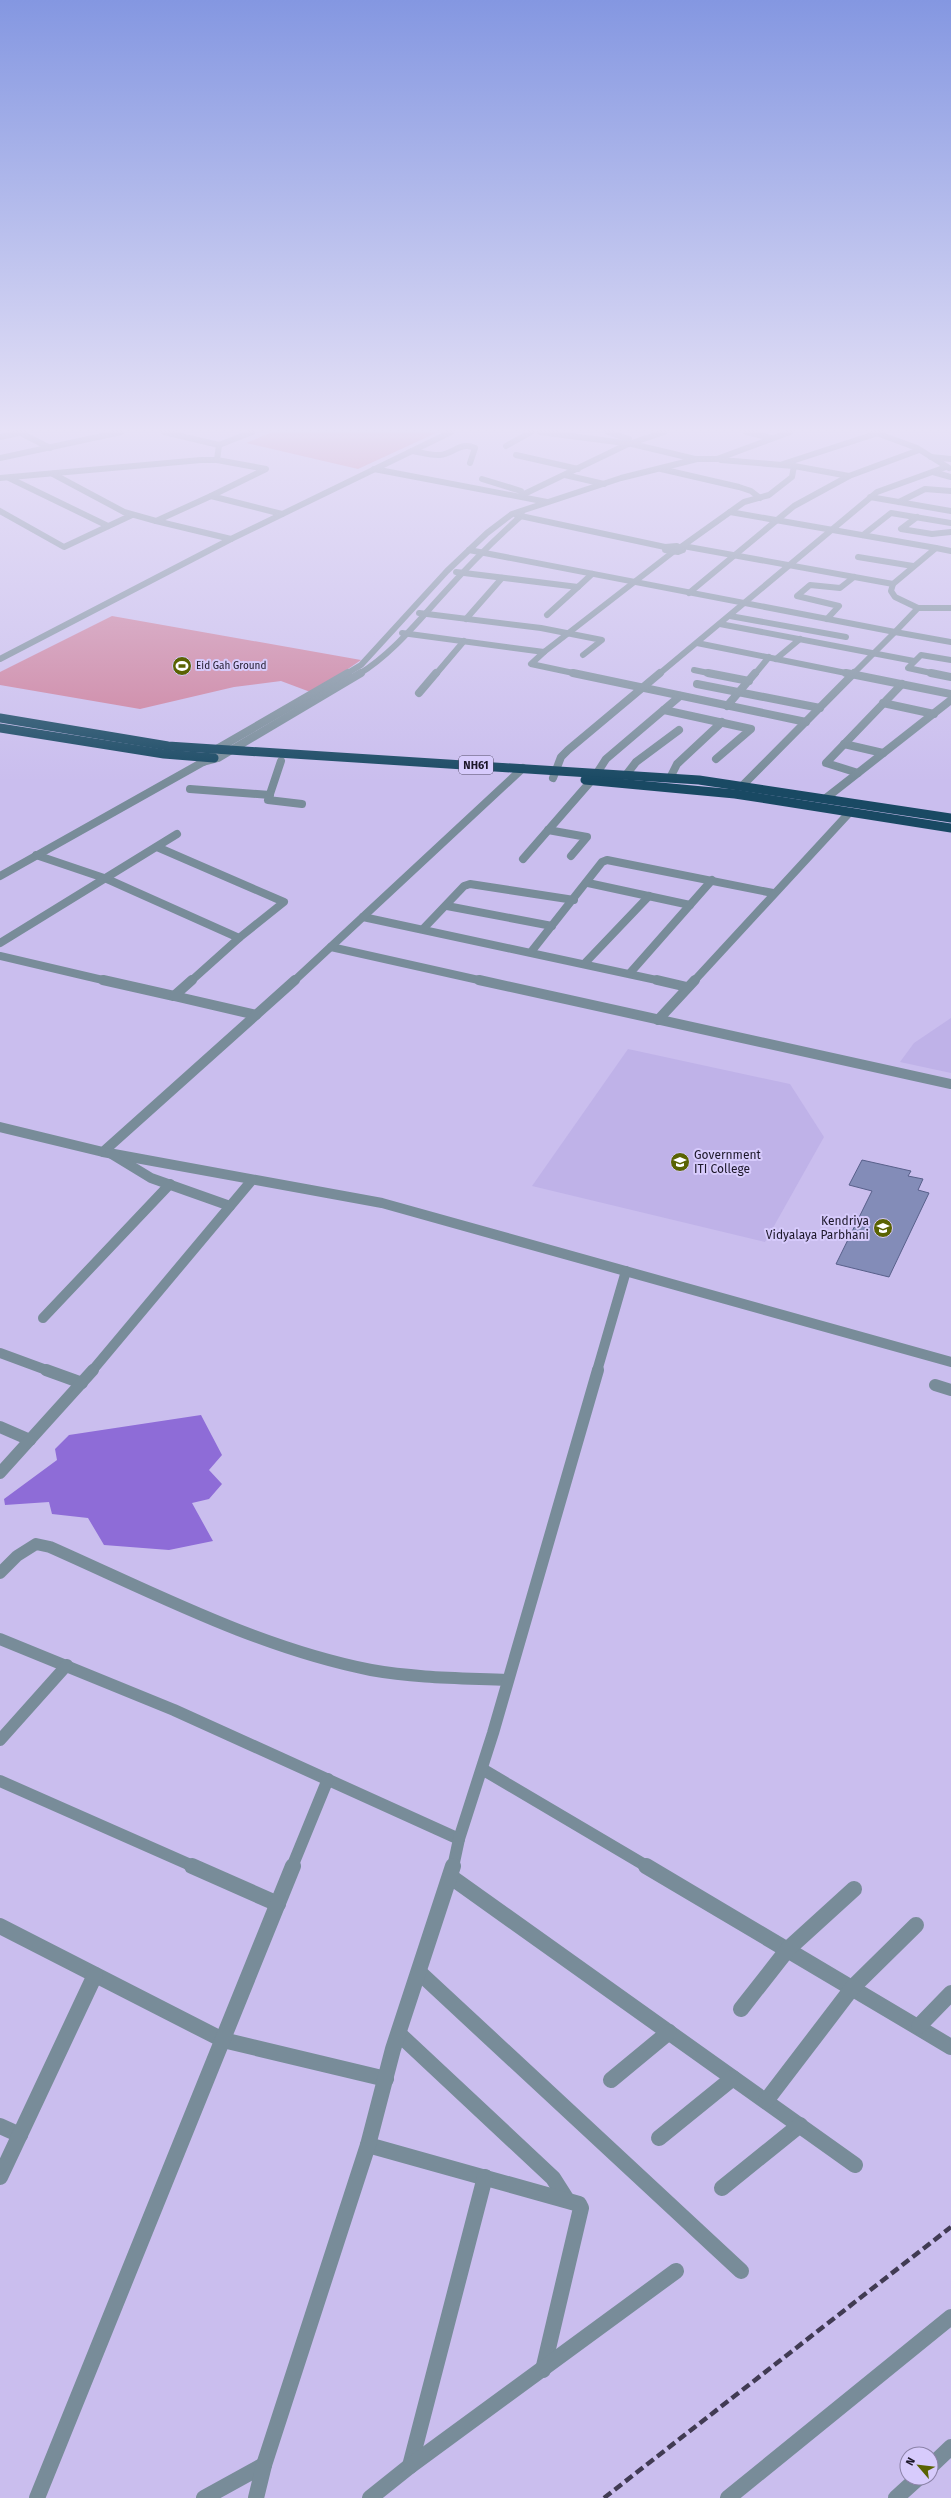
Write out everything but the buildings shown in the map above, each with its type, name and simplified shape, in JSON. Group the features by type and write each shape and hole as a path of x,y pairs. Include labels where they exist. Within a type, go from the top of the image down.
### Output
{"highway":[{"name":"NH61","path":"0,718 216,754 281,762 520,772"},
{"name":"NH61","path":"0,728 204,760 216,754 228,751 520,772 554,774 597,773 670,778 743,785 951,818"},
{"name":"NH61","path":"554,774 591,781 734,794 951,828"},
{"path":"835,809 842,801"}],"street":[{"path":"0,659 212,549"},
{"path":"228,751 369,668 407,633 485,549"},
{"path":"665,549 665,550 673,552 683,550 683,549"},
{"path":"697,549 893,584"},
{"path":"689,593 743,549"},
{"path":"554,774 561,758 568,750 640,688 745,604 810,549"},
{"path":"935,549 893,584 890,591 895,597 918,608 951,608"},
{"path":"939,549 951,551"},
{"path":"216,754 361,665 447,571 469,550 745,604 951,642"},
{"path":"673,552 544,652 531,664 806,722"},
{"path":"858,557 913,566"},
{"path":"447,571 578,587"},
{"path":"547,615 592,574"},
{"path":"827,619 839,606 796,596 810,585 840,588 854,576"},
{"path":"466,619 502,578"},
{"path":"743,785 918,608"},
{"path":"409,612 569,633 602,641 583,655"},
{"path":"730,616 846,637"},
{"path":"720,624 914,661"},
{"path":"391,632 544,652"},
{"path":"727,706 749,680 773,658 800,639"},
{"path":"419,693 464,641"},
{"path":"697,643 951,694"},
{"path":"951,660 924,655 919,656 909,669 951,677"},
{"path":"694,670 749,680"},
{"path":"698,684 820,708"},
{"path":"858,773 826,764 902,684"},
{"path":"597,773 606,759 680,696"},
{"path":"826,798 951,700"},
{"path":"884,703 934,714"},
{"path":"664,710 750,729 716,759"},
{"path":"670,778 677,764 722,722"},
{"path":"626,775 636,762 679,730"},
{"path":"844,744 883,753"},
{"path":"0,876 204,760"},
{"path":"281,762 270,795 270,801 302,804"},
{"path":"107,1153 520,772"},
{"path":"523,859 591,781"},
{"path":"190,789 270,795"},
{"path":"658,1020 773,893 850,812"},
{"path":"548,830 586,837 570,856"},
{"path":"0,943 107,879 177,834"},
{"path":"157,847 284,902 239,938 174,996"},
{"path":"36,855 107,879 239,938"},
{"path":"531,952 588,883 602,862 612,860 773,893"},
{"path":"630,973 712,880"},
{"path":"588,883 690,905"},
{"path":"424,929 464,886 474,884 574,900"},
{"path":"585,963 649,896"},
{"path":"447,906 552,926"},
{"path":"363,918 424,929 585,963 687,987"},
{"path":"331,947 951,1084"},
{"path":"0,956 256,1015"},
{"path":"0,1126 107,1153 382,1204 951,1362"},
{"path":"107,1153 124,1164 170,1184 230,1206"},
{"path":"0,1473 82,1383 252,1180"},
{"path":"43,1318 170,1184"},
{"path":"256,2498 264,2465 368,2145 399,2034 451,1877 459,1839 482,1768 626,1271"},
{"path":"0,1353 82,1383"},
{"path":"935,1385 951,1390"},
{"path":"0,1427 30,1440"},
{"path":"0,1574 17,1556 36,1544 50,1547 244,1631 355,1666 410,1675 507,1680"},
{"path":"0,1639 67,1665 328,1779 459,1839"},
{"path":"0,1740 67,1665"},
{"path":"482,1768 919,2026 951,2047"},
{"path":"37,2498 328,1779"},
{"path":"0,1781 278,1904"},
{"path":"451,1877 855,2165"},
{"path":"741,2009 788,1949 854,1889"},
{"path":"766,2101 853,1988 916,1925"},
{"path":"0,1926 223,2040 386,2079"},
{"path":"420,1974 740,2271"},
{"path":"0,2177 95,1975"},
{"path":"919,2026 951,1993"},
{"path":"612,2080 669,2032"},
{"path":"399,2034 553,2178 567,2200"},
{"path":"659,2138 733,2078"},
{"path":"722,2188 800,2125"},
{"path":"0,2126 20,2135"},
{"path":"368,2145 579,2204 581,2208 543,2370"},
{"path":"410,2466 485,2177"},
{"path":"370,2498 410,2466 543,2370 676,2271"},
{"path":"728,2498 951,2317"},
{"path":"939,2458 951,2447"},
{"path":"204,2498 264,2465"},
{"path":"896,2498 909,2486"}],"shaded area":[{"name":"Eid Gah Ground","path":"112,616 361,660 313,693 281,681 234,687 140,709 0,685 0,672"},
{"path":"951,1018 951,1073 900,1062 914,1043"},
{"name":"Government ITI College","path":"628,1049 790,1084 824,1137 765,1242 532,1186"},
{"path":"201,1415 222,1455 209,1470 222,1484 209,1499 192,1503 213,1541 169,1550 104,1545 88,1518 52,1514 49,1502 5,1505 4,1499 57,1460 55,1449 69,1435"}],"railway":[{"path":"604,2498 951,2227"}],"place":[{"name":"Eid Gah Ground","path":"182,666"},
{"name":"Government ITI College","path":"680,1162"},
{"name":"Kendriya Vidyalaya Parbhani","path":"883,1228"}]}
